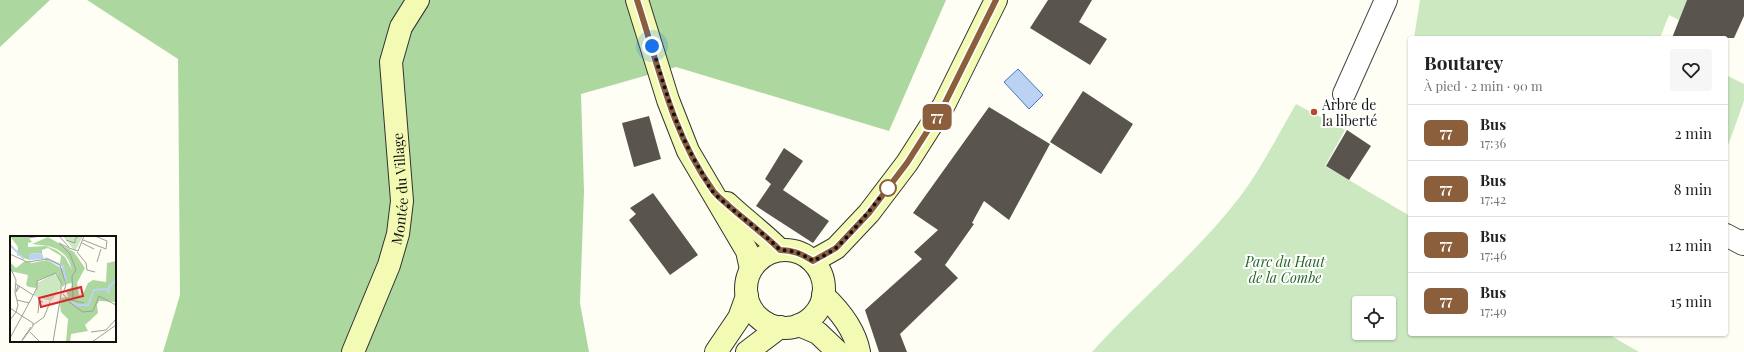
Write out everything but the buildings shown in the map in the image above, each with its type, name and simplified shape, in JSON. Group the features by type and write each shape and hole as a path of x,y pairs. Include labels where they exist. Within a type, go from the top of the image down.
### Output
{"main road":[{"name":"Montée du Village","path":"353,352 389,265 398,234 402,201 391,62 400,27 418,0"},
{"path":"637,0 671,108 688,151 747,251 751,269"},
{"path":"813,261 836,248 869,213 907,163 944,105 996,0"},
{"path":"712,191 780,250"},
{"path":"747,352 789,326 808,320 815,313 820,304 823,288 869,213"},
{"path":"838,352 818,334 789,326 768,324 758,317 751,308 746,287 751,269 759,260 780,250 792,250 803,254 813,261 819,270 823,288 857,342 859,352"},
{"path":"716,352 739,318 747,296"}],"street":[{"path":"1344,94 1386,0"},
{"path":"1728,236 1743,244 1744,241"}],"green space":[{"path":"0,0 50,0 0,47"},
{"path":"87,0 946,0 889,131 676,67 581,94 584,191 580,303 589,352 163,352 180,295 178,59"},
{"path":"1420,0 1687,0 1679,20 1669,15 1661,36 1414,36"},
{"path":"1728,76 1744,84 1744,101 1728,145"},
{"name":"Parc du Haut de la Combe","path":"1296,104 1345,130 1325,166 1408,215 1408,336 1611,336 1639,352 1092,352 1110,332 1205,238 1239,198 1255,175"}],"water":[{"path":"1018,69 1043,95 1029,109 1004,82"}],"bus line":[{"name":"77","path":"637,0 673,113 688,151 712,191 780,250 792,250 803,254 813,261 836,248 869,213 907,163 944,105 996,0"}],"place":[{"name":"Arbre de la liberté","path":"1314,112"}],"route":[{"path":"652,46 668,100 688,151 712,191 780,250 792,250 803,254 813,261 828,253 836,248 869,213 888,188"}]}
